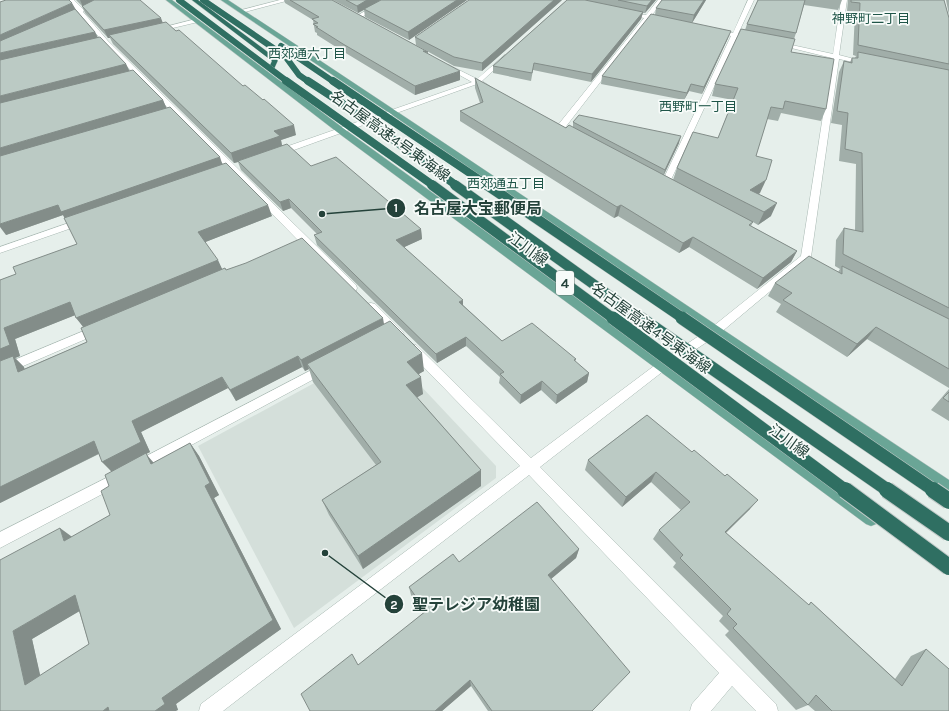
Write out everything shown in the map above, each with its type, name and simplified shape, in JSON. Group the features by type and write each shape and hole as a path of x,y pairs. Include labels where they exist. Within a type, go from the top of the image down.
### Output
{"highway":[{"name":"名古屋高速4号東海線","path":"179,0 271,70 380,146 949,567"},
{"path":"195,0 275,60 271,70"},
{"path":"203,0 285,56 298,75 354,111 625,308 949,533"},
{"name":"名古屋高速4号東海線","path":"212,0 410,132 949,502"}],"main road":[{"name":"江川線","path":"169,0 340,130 949,577"},
{"path":"224,0 394,112 714,331 949,488"}],"street":[{"path":"71,0 135,75 172,113 233,169 531,467 769,711"},
{"path":"241,11 287,0"},
{"path":"358,17 388,0"},
{"path":"561,127 661,0"},
{"path":"666,182 751,0"},
{"path":"208,711 662,366 714,331 806,257 844,0"},
{"path":"619,11 669,21"},
{"path":"151,31 196,21"},
{"path":"705,29 758,40"},
{"path":"773,43 874,64"},
{"path":"269,156 477,82 511,52"},
{"path":"436,60 498,93"},
{"path":"0,250 90,219"},
{"path":"291,248 306,242"},
{"path":"0,371 109,325"},
{"path":"381,339 395,331"},
{"path":"0,540 339,361"},
{"path":"699,711 732,673"}],"shaded area":[{"path":"377,349 387,350 496,466 496,478 294,628 198,446"}],"building":[{"path":"6,0 69,0 72,3 0,35 0,2"},
{"path":"94,0 140,0 161,18 104,30 82,6"},
{"path":"290,0 332,0 460,71 415,86 316,27 318,27 313,24 318,23 312,19 319,17"},
{"path":"346,0 367,0 357,6"},
{"path":"381,0 457,0 408,32 364,9"},
{"path":"469,0 554,0 482,63 454,57 415,37"},
{"path":"567,0 585,0 643,12 592,74 534,63 532,73 493,66"},
{"path":"618,0 652,0 647,6"},
{"path":"662,0 704,0 694,15 656,8"},
{"path":"758,0 805,0 796,33 747,24"},
{"path":"851,0 944,0 949,18 949,64 858,45 860,3 851,2"},
{"path":"75,9 95,32 0,53 0,41"},
{"path":"651,14 731,31 704,87 691,84 687,93 602,76"},
{"path":"166,22 176,31 179,30 243,86 245,85 263,100 264,99 294,125 274,131 280,136 231,153 109,35"},
{"path":"741,29 795,39 791,52 834,59 826,109 785,101 783,109 771,107 756,156 772,160 766,180 750,190 777,203 764,212 677,168 693,132 718,138 738,88 715,84"},
{"path":"100,37 126,64 0,96 0,60"},
{"path":"858,52 949,70 949,308 843,254 844,228 863,232 862,153 845,149 848,113 837,111 844,61 852,63 852,58 858,58"},
{"path":"133,70 163,100 0,148 0,103"},
{"path":"475,78 566,128 569,125 753,222 749,225 797,251 763,278 693,237 683,243 621,205 617,207 460,111 483,102"},
{"path":"170,107 220,157 61,212 58,205 0,224 0,156"},
{"path":"579,115 681,136 665,170 573,122"},
{"path":"287,144 311,166 336,157 421,229 396,240 463,300 459,302 502,341 532,323 576,359 574,360 589,373 557,395 542,381 521,395 500,374 504,372 466,337 436,354 314,235 322,232 289,199 280,202 238,161"},
{"path":"226,163 268,205 198,232 218,260 76,318 70,302 4,328 10,345 0,349 0,280 16,274 13,267 77,244 64,218"},
{"path":"302,238 383,318 301,360 298,356 230,390 222,377 132,421 141,442 102,462 94,441 0,487 0,361 13,356 18,372 87,342 81,328 225,268 226,270 246,263"},
{"path":"809,256 842,274 842,266 949,319 949,369 876,327 857,344 783,300 792,293 775,283"},
{"path":"390,321 422,353 407,362 421,377 406,385 481,470 358,556 322,500 381,462 307,364"},
{"path":"949,392 949,402 943,398"},
{"path":"647,415 692,452 694,450 725,476 727,474 758,500 725,532 809,605 811,602 902,686 926,649 949,669 949,711 832,711 816,695 808,705 733,628 737,624 727,614 731,609 680,558 683,555 659,530 690,502 656,472 626,497 588,460"},
{"path":"190,443 210,483 205,486 273,620 162,698 165,704 155,711 109,711 108,707 103,711 0,711 0,560 60,528 64,541 110,515 101,491 109,486 105,475 146,453 151,464","holes":["75,595 89,644 25,685 13,631"]},
{"path":"537,502 579,549 548,575 630,672 592,711 492,711 470,680 435,711 310,711 301,694 352,654 358,665 426,611 409,587 453,554 459,562"}],"place":[{"name":"名古屋大宝郵便局","path":"322,214"},
{"name":"聖テレジア幼稚園","path":"325,553"}],"district":[{"name":"神野町二丁目","path":"871,18"},
{"name":"西郊通六丁目","path":"307,53"},
{"name":"西野町一丁目","path":"698,106"},
{"name":"西郊通五丁目","path":"506,183"}]}
